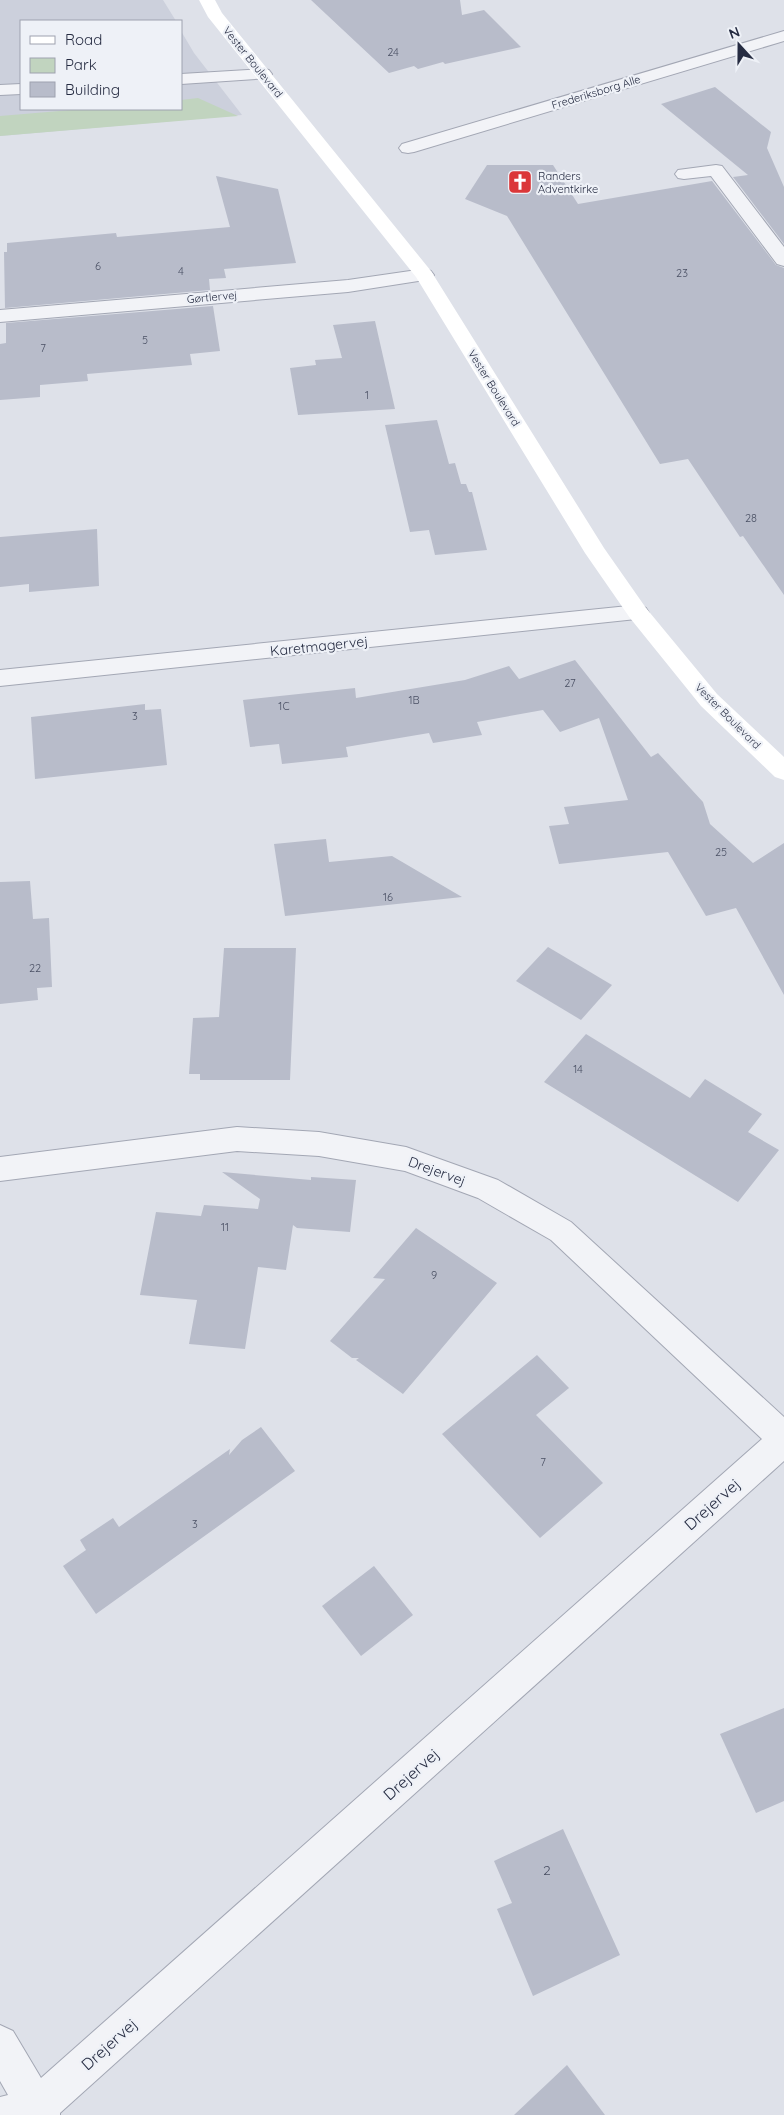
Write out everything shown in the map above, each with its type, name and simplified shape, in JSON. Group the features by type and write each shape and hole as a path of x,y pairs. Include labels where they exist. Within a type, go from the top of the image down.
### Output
{"main road":[{"name":"Vester Boulevard","path":"207,0 214,14 424,275 596,552 638,613 709,700 784,771"}],"street":[{"name":"Frederiksborg Alle","path":"408,148 784,36"},
{"path":"182,79 263,74"},
{"path":"0,90 20,89"},
{"path":"684,174 716,170 784,260"},
{"name":"Gørtlervej","path":"0,316 348,286 424,275"},
{"name":"Karetmagervej","path":"0,678 638,613"},
{"name":"Drejervej","path":"0,1169 237,1139 319,1144 406,1159 488,1189 561,1231 784,1439 28,2113"},
{"path":"0,2044 28,2113"}],"shaded area":[{"path":"0,0 163,0 175,20 20,20 20,110 182,110 182,33 194,53 242,115 0,136"}],"green space":[{"path":"198,98 238,116 0,136 0,116 71,110 182,110 182,100"}],"building":[{"path":"311,0 460,0 462,15 484,10 521,47 445,64 443,62 418,69 414,66 389,73"},
{"path":"715,87 771,132 767,148 784,187 784,244 733,177 748,175 661,104"},
{"path":"487,165 553,165 578,204 712,181 776,265 784,268 784,595 743,536 740,537 688,459 660,464 507,216 465,199"},
{"path":"216,176 278,189 296,263 224,269 226,278 209,279 210,290 5,308 4,252 7,252 7,243 116,233 117,237 230,227"},
{"path":"213,306 220,351 190,354 192,365 87,374 88,381 40,385 40,397 0,400 0,344 6,343 6,323"},
{"path":"375,321 395,409 298,415 290,368 316,365 315,360 342,358 333,325"},
{"path":"437,420 449,464 455,463 461,484 466,484 469,492 472,492 487,550 435,555 429,530 410,532 385,425"},
{"path":"97,529 99,586 29,592 29,584 0,587 0,537"},
{"path":"575,660 651,757 658,753 703,802 710,824 753,863 784,843 784,995 736,908 706,916 668,852 559,864 549,826 569,824 564,807 628,800 599,718 560,732 543,710 477,722 482,735 433,743 429,733 346,747 348,757 282,764 279,744 250,747 243,700 355,688 356,698 465,680 509,666 519,679"},
{"path":"145,704 145,710 161,709 167,765 35,779 31,717"},
{"path":"326,839 329,862 392,856 462,897 285,916 274,844"},
{"path":"30,881 33,919 49,918 52,987 37,988 38,1000 0,1004 0,882"},
{"path":"548,947 612,985 581,1020 516,981"},
{"path":"224,948 296,948 290,1080 200,1080 200,1074 189,1074 193,1018 219,1017"},
{"path":"586,1034 690,1098 705,1079 762,1114 748,1132 779,1150 738,1202 544,1082"},
{"path":"222,1172 311,1180 311,1177 356,1180 350,1232 297,1228 293,1225 286,1270 258,1267 245,1349 189,1344 197,1300 140,1295 156,1212 201,1216 204,1205 258,1209 260,1199"},
{"path":"416,1228 497,1283 403,1394 356,1360 359,1358 352,1358 330,1341 385,1279 373,1278"},
{"path":"537,1355 569,1388 536,1415 603,1483 540,1538 442,1434"},
{"path":"261,1427 295,1471 96,1614 63,1566 86,1550 80,1540 113,1518 119,1527 230,1449 229,1455 242,1440"},
{"path":"374,1566 413,1615 361,1656 322,1606"},
{"path":"784,1708 784,1801 756,1813 720,1734"},
{"path":"563,1829 620,1955 533,1996 497,1909 512,1903 494,1861"},
{"path":"567,2065 605,2115 514,2115"}],"place":[{"name":"Randers Adventkirke","path":"520,182"}]}
